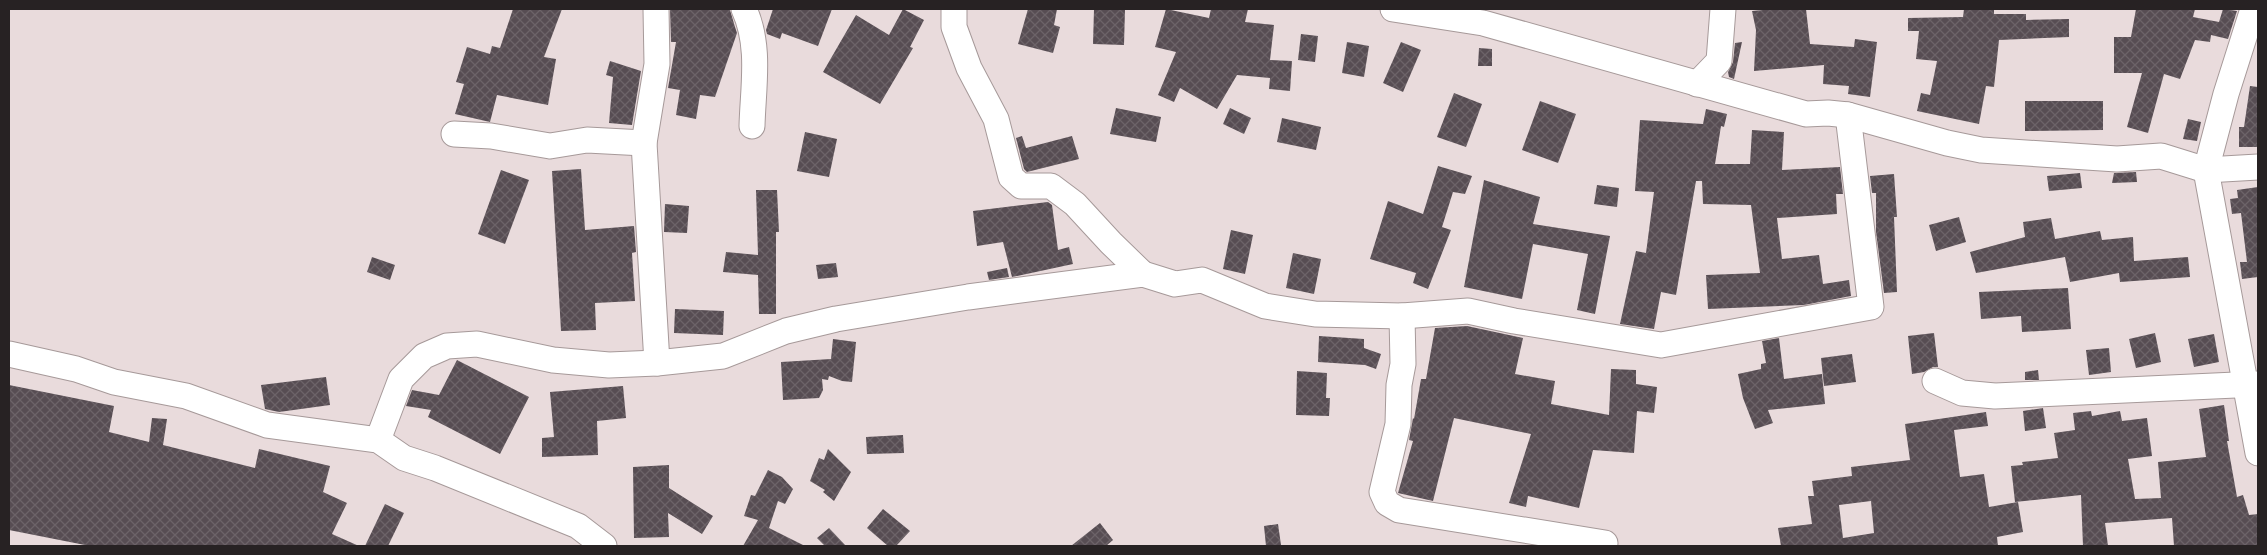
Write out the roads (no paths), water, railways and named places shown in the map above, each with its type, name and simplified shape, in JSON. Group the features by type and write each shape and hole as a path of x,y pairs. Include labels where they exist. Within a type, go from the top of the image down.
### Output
{"street":[{"path":"656,9 657,64 644,143 657,363"},
{"path":"744,9 753,36 756,58 752,126"},
{"path":"954,9 954,27 969,68 996,119 1011,177 1022,186 1051,186 1075,204 1143,274"},
{"path":"1392,9 1482,23 1806,114 1828,113 1848,115 1946,143 1981,150 2117,159 2161,156 2206,170 2258,167"},
{"path":"1697,84 1719,61 1723,9"},
{"path":"2253,9 2226,94 2206,170 2252,384 2258,453"},
{"path":"378,440 401,379 424,356 447,346 476,344 553,360 600,364 657,363 723,356 786,332 836,319 968,297 1143,274 1175,284 1202,280 1265,306 1315,314 1402,316 1468,311 1514,321 1661,345 1871,307 1848,115"},
{"path":"454,134 491,136 550,146 587,140 644,143"},
{"path":"1402,316 1403,364 1399,385 1398,424 1382,492 1387,504 1399,510 1605,543"},
{"path":"9,354 76,370 114,382 186,396 267,425 378,440 404,458 435,468 578,526 604,546"},
{"path":"1936,381 1962,392 1995,396 2054,395 2252,384"}]}
